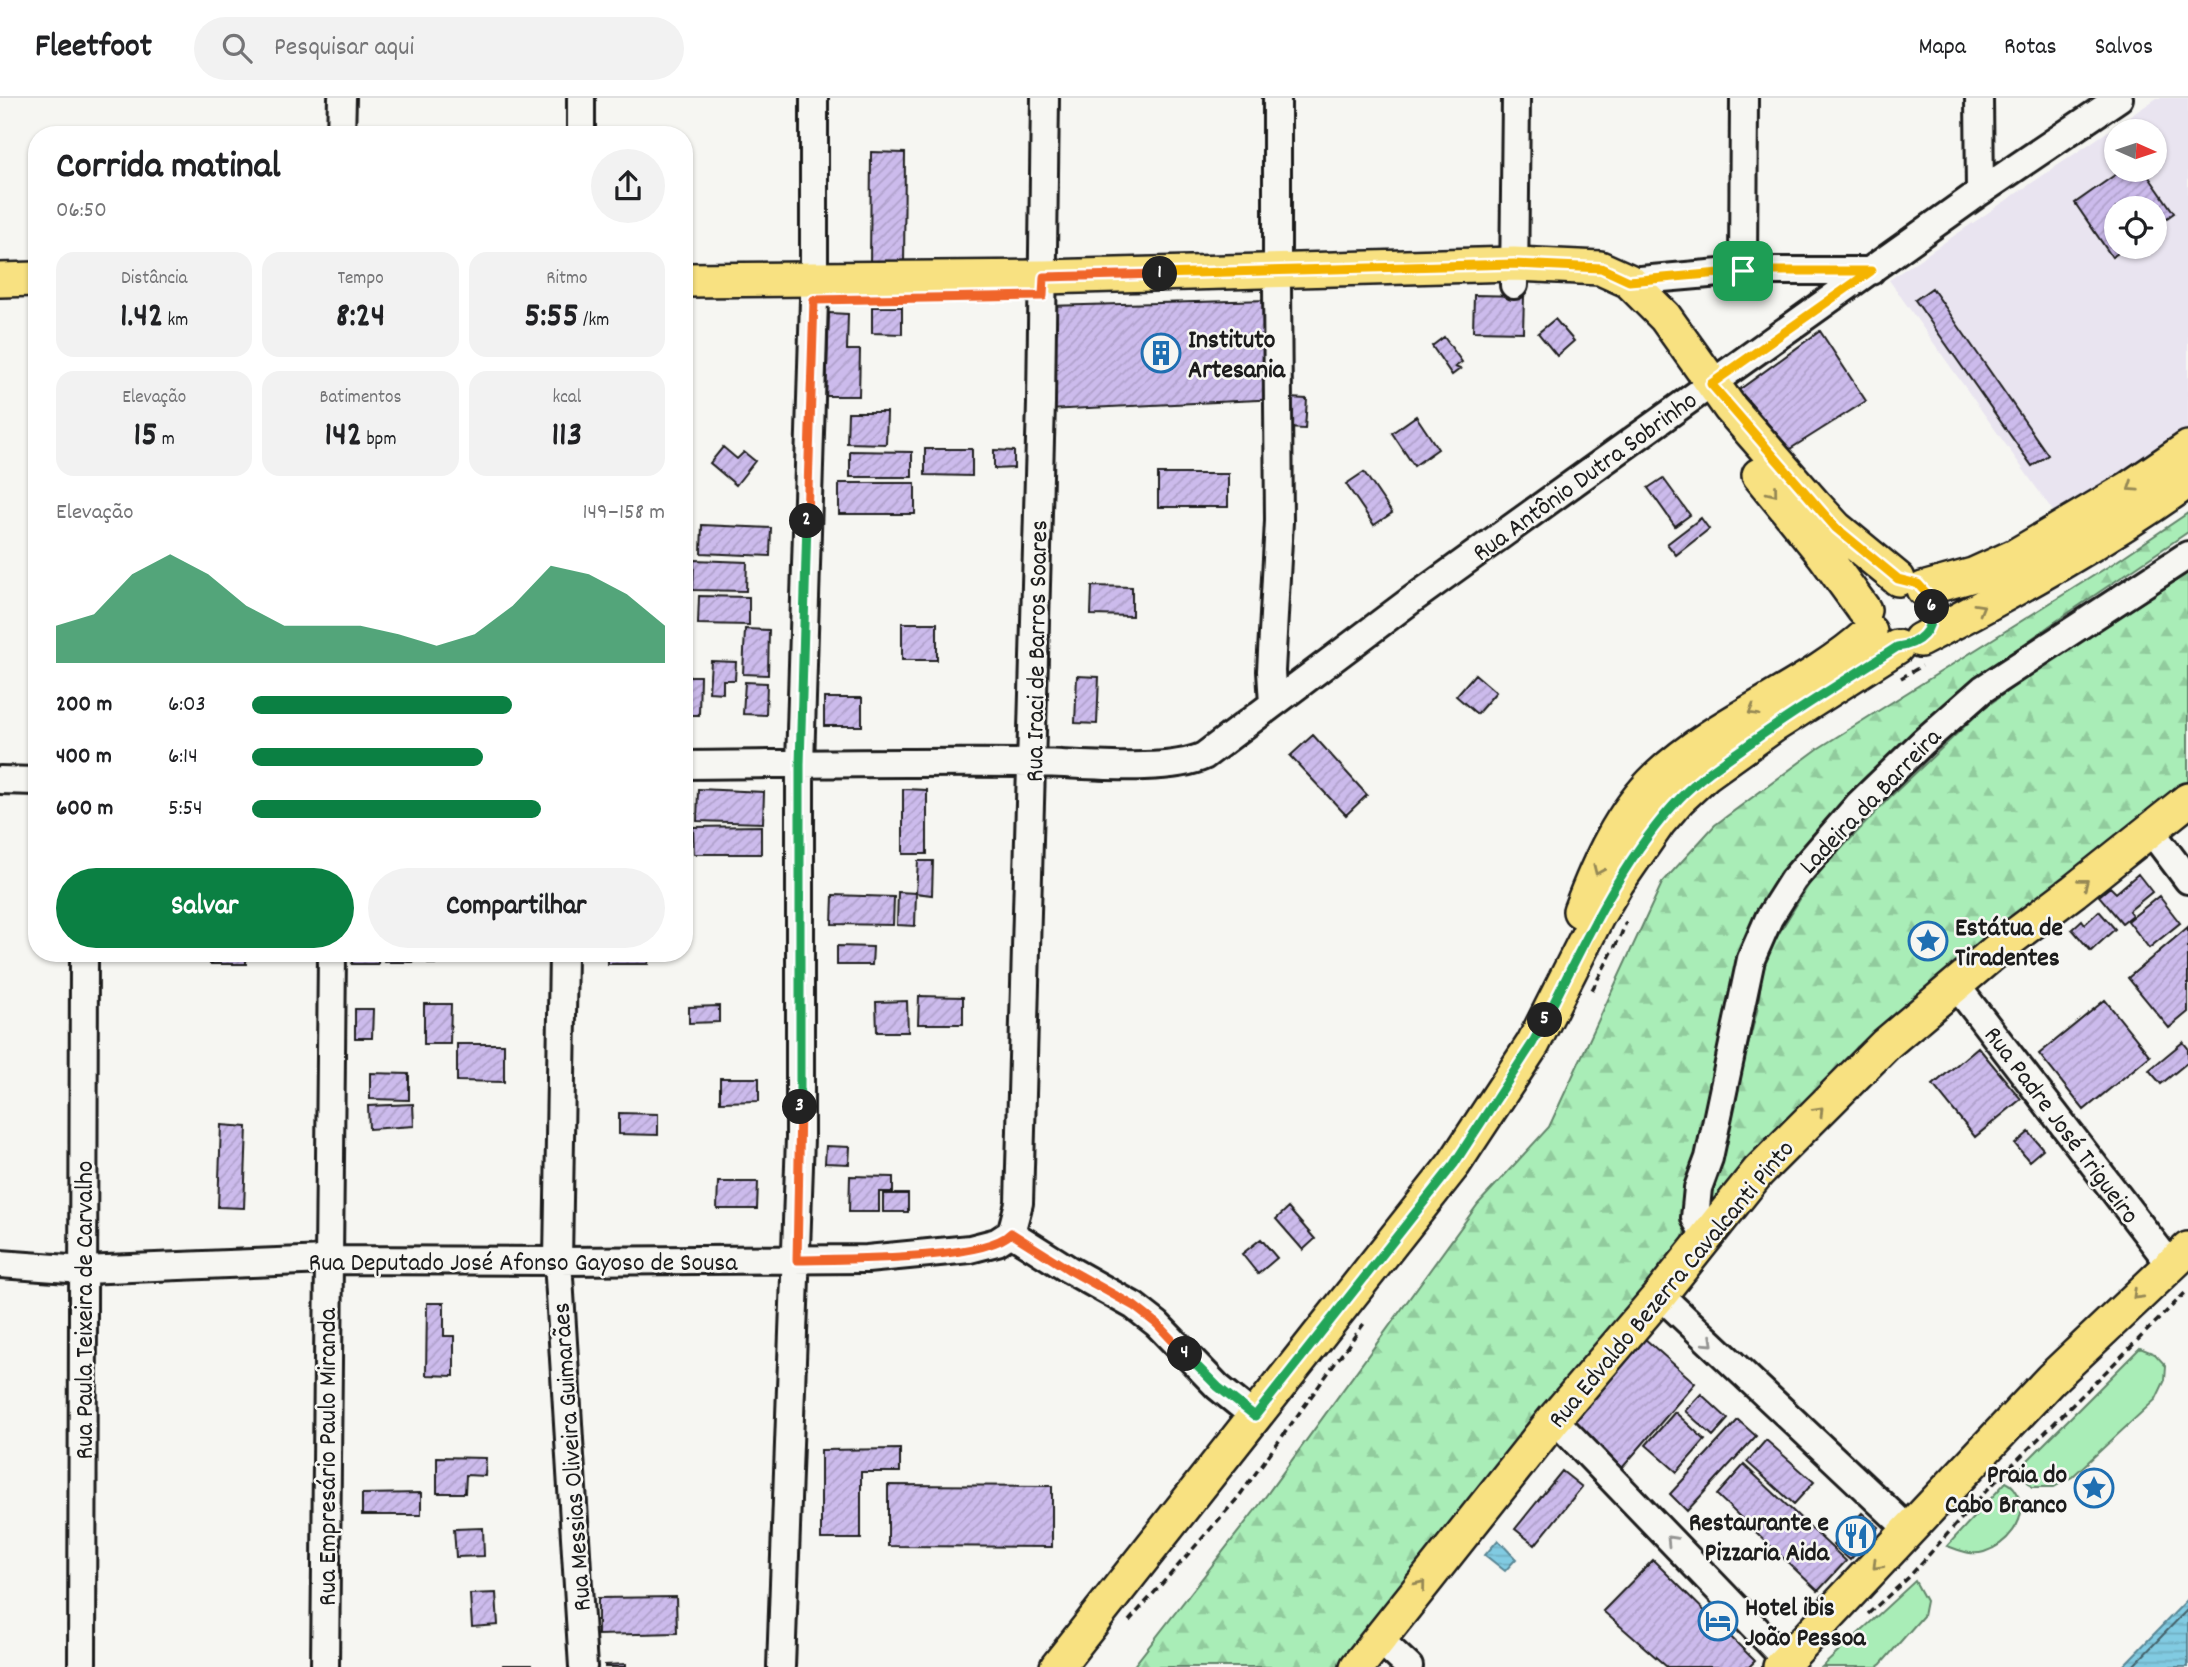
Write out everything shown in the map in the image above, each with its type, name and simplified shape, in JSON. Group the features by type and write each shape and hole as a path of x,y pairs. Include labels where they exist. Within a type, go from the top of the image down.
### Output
{"main road":[{"path":"693,298 814,290 1043,287 1514,274 1601,268 1629,281 1665,317 1703,390 1824,555 1897,638"},
{"path":"1514,274 1598,287 1627,302 1703,390 1836,528 1910,584 1932,606 1928,631 1897,638"},
{"path":"0,279 28,279"},
{"path":"693,281 814,290"},
{"path":"0,301 28,301"},
{"path":"1897,638 1873,590 1882,583 1910,584 1973,575 2015,556 2117,497 2188,448"},
{"path":"1057,1667 1454,1164 1532,1044 1616,883 1659,822 1679,799 1706,774 1897,638 1971,613 2116,530 2188,481"},
{"name":"Rua Edvaldo Bezerra Cavalcanti Pinto","path":"1357,1667 1554,1419 1660,1295 1758,1172 1886,1044 1955,984 2188,800"},
{"path":"1783,1664 2051,1379 2182,1268"}],"street":[{"path":"341,126 342,98"},
{"path":"580,126 581,98"},
{"path":"780,1667 787,1538 800,1138 800,764 814,290 814,98"},
{"name":"Rua Iraci de Barros Soares","path":"1011,1233 1019,1203 1032,763 1045,98"},
{"path":"1273,704 1271,671 1279,521 1277,98"},
{"path":"1514,274 1516,98"},
{"path":"1743,271 1744,98"},
{"path":"1979,98 1980,192"},
{"name":"Rua Antônio Dutra Sobrinho","path":"1032,763 1110,765 1191,762 1204,756 1432,585 1703,390 1980,192 2119,98"},
{"path":"1629,281 1743,271 1871,271"},
{"name":"Ladeira da Barreira","path":"1706,1237 1695,1218 1698,1188 1715,1132 1751,959 1769,918 1793,880 1858,804 1923,741 1983,689 2188,555"},
{"path":"693,765 1032,763"},
{"path":"0,780 28,781"},
{"path":"2151,831 2188,880"},
{"name":"Rua Paula Teixeira de Carvalho","path":"82,1667 84,962"},
{"name":"Rua Empresário Paulo Miranda","path":"325,1667 332,962"},
{"name":"Rua Messias Oliveira Guimarães","path":"563,962 558,1261 583,1667"},
{"name":"Rua Padre José Trigueiro","path":"1955,984 2182,1268"},
{"path":"1011,1233 1134,1306 1157,1324 1218,1387 1255,1416"},
{"name":"Rua Deputado José Afonso Gayoso de Sousa","path":"0,1264 83,1270 327,1260 797,1260 936,1254 997,1242 1011,1233"},
{"path":"1660,1295 1910,1531"},
{"path":"1554,1419 1783,1664"},
{"path":"1378,1638 1409,1667"}],"path":[{"path":"1897,638 1897,680"},
{"path":"1589,995 1621,935 1629,912"},
{"path":"1861,1621 1909,1578 2182,1268"},
{"path":"1124,1628 1237,1499 1369,1316"}],"shaded area":[{"path":"2157,98 2188,98 2188,440 2060,521 1889,280 2104,134 2104,182 2167,182 2167,119 2126,119"}],"green space":[{"path":"2188,513 2188,532 1990,669 1919,730 1787,866 1740,952 1726,1051 1680,1251 1626,1324 1374,1618 1342,1667 1133,1667 1260,1504 1478,1204 1549,1127 1662,883 1715,825 1819,748 2117,561"},
{"path":"2188,573 2188,792 1704,1216 1757,1011 1764,958 1811,881 1889,798 1983,709 2034,672"},
{"path":"2140,1348 2155,1354 2166,1366 2165,1380 2156,1399 2072,1477 2054,1487 2032,1487 2018,1470"},
{"path":"2006,1482 2016,1491 2021,1506 2018,1523 2007,1538 1992,1549 1979,1553 1947,1546"},
{"path":"1915,1581 1926,1601 1923,1616 1881,1664 1877,1667 1822,1667"}],"water":[{"path":"1498,1540 1516,1559 1505,1571 1485,1555"},
{"path":"2188,1599 2188,1667 2122,1667 2124,1665"}],"building":[{"path":"871,152 905,153 904,267 870,267"},
{"path":"2105,182 2152,182 2162,196 2104,196 2104,245 2075,203"},
{"path":"2167,203 2174,213 2167,218"},
{"path":"1932,288 2048,455 2032,466 1915,300"},
{"path":"1474,295 1524,296 1523,332 1473,331"},
{"name":"Instituto Artesania","path":"1269,300 1279,399 1047,410 1048,306"},
{"path":"872,307 902,307 902,334 872,333"},
{"path":"829,313 848,314 847,350 860,350 859,396 826,396"},
{"path":"1555,319 1574,341 1557,356 1538,333"},
{"path":"1820,331 1866,401 1790,449 1739,390"},
{"path":"1444,337 1462,362 1455,367 1460,369 1452,375 1432,346"},
{"path":"1288,398 1307,399 1305,429 1286,428"},
{"path":"848,412 887,412 886,444 847,443"},
{"path":"1416,416 1438,449 1414,466 1392,433"},
{"path":"723,447 737,459 744,452 755,461 736,485 710,463"},
{"path":"925,449 972,449 972,476 925,475"},
{"path":"994,450 1014,451 1014,468 994,469"},
{"path":"850,451 912,452 912,477 850,477"},
{"path":"1364,472 1392,513 1374,525 1346,484"},
{"path":"1158,474 1228,474 1228,507 1158,507"},
{"path":"1663,478 1690,515 1675,526 1648,488"},
{"path":"839,483 915,483 915,514 839,514"},
{"path":"1701,518 1709,529 1676,555 1667,544"},
{"path":"702,525 771,528 770,556 701,553"},
{"path":"694,560 747,562 746,591 693,590"},
{"path":"1092,586 1132,587 1132,616 1091,615"},
{"path":"699,596 749,597 749,625 698,624"},
{"path":"902,623 937,623 937,660 902,660"},
{"path":"745,629 769,630 768,675 743,674"},
{"path":"711,661 736,662 735,680 723,680 723,693 709,692"},
{"path":"1475,674 1496,692 1477,714 1456,696"},
{"path":"693,676 700,676 699,715 693,715"},
{"path":"1077,676 1099,677 1097,724 1075,723"},
{"path":"745,682 767,683 766,715 743,714"},
{"path":"824,698 862,698 862,726 824,726"},
{"path":"1313,735 1367,795 1346,815 1290,756"},
{"path":"698,789 764,792 763,823 697,821"},
{"path":"903,789 927,790 927,854 903,854"},
{"path":"761,826 761,854 694,854 693,827"},
{"path":"918,861 933,861 932,895 916,893"},
{"path":"2138,874 2152,892 2129,911 2132,915 2122,923 2099,896 2110,887 2116,893"},
{"path":"898,892 916,893 915,926 897,925"},
{"path":"833,895 894,897 893,925 832,924"},
{"path":"2159,896 2180,923 2149,948 2128,921"},
{"path":"2099,911 2115,929 2091,951 2072,929 2082,920 2085,924"},
{"path":"2188,927 2188,1012 2169,1028 2128,978"},
{"path":"837,946 873,947 872,965 837,965"},
{"path":"210,962 246,962 246,964"},
{"path":"352,962 378,962 378,964"},
{"path":"428,962 450,962 450,964"},
{"path":"608,962 648,962 648,964"},
{"path":"919,996 963,997 963,1024 918,1024"},
{"path":"2105,1000 2150,1056 2084,1110 2039,1054"},
{"path":"907,1001 908,1032 877,1032 876,1002"},
{"path":"424,1004 451,1004 450,1044 424,1044"},
{"path":"719,1006 719,1022 689,1023 689,1007"},
{"path":"355,1009 373,1009 372,1038 355,1038"},
{"path":"2183,1042 2188,1048 2188,1062 2161,1084 2149,1070"},
{"path":"457,1044 504,1044 504,1082 457,1081"},
{"path":"1978,1047 2021,1099 1975,1137 1933,1085"},
{"path":"370,1073 409,1074 409,1100 370,1099"},
{"path":"720,1078 759,1078 759,1101 720,1102"},
{"path":"413,1104 414,1126 369,1129 368,1106"},
{"path":"619,1113 658,1114 658,1135 619,1134"},
{"path":"221,1125 247,1127 244,1208 218,1207"},
{"path":"2029,1132 2043,1149 2029,1161 2015,1144"},
{"path":"826,1146 850,1147 849,1164 825,1163"},
{"path":"850,1176 893,1177 893,1192 879,1192 879,1212 849,1212"},
{"path":"718,1182 758,1182 757,1209 717,1209"},
{"path":"883,1194 908,1194 908,1212 883,1212"},
{"path":"1288,1208 1315,1239 1303,1250 1276,1219"},
{"path":"1261,1239 1277,1258 1258,1274 1242,1254"},
{"path":"427,1303 444,1303 444,1336 454,1336 454,1376 426,1375"},
{"path":"1644,1338 1695,1383 1622,1468 1571,1424"},
{"path":"1701,1394 1728,1419 1713,1436 1685,1411"},
{"path":"1675,1412 1705,1440 1677,1472 1646,1445"},
{"path":"1738,1420 1756,1436 1687,1511 1670,1494"},
{"path":"1766,1440 1814,1482 1794,1504 1747,1462"},
{"path":"900,1449 900,1472 861,1472 861,1539 821,1539 821,1450"},
{"path":"437,1457 486,1458 485,1476 466,1475 465,1493 437,1493"},
{"path":"1744,1465 1846,1561 1818,1591 1717,1495"},
{"path":"1562,1471 1582,1487 1535,1545 1515,1529"},
{"path":"888,1485 1052,1486 1052,1547 888,1546"},
{"path":"421,1493 421,1515 362,1515 362,1494"},
{"name":"Restaurante e Pizzaria Aida","path":"1862,1513 1879,1527 1850,1560 1833,1545"},
{"path":"483,1528 484,1556 456,1557 454,1529"},
{"path":"1653,1560 1755,1661 1749,1667 1667,1667 1603,1611"},
{"path":"496,1593 498,1625 472,1627 470,1594"},
{"path":"676,1597 677,1633 598,1635 598,1598"},
{"path":"626,1664 626,1667 605,1667 605,1665"},
{"path":"531,1665 531,1667 503,1667"}],"place":[{"name":"Instituto Artesania","path":"1161,353"},
{"name":"Estátua de Tiradentes","path":"1928,941"},
{"name":"Praia do Cabo Branco","path":"2094,1488"},
{"name":"Restaurante e Pizzaria Aida","path":"1856,1536"},
{"name":"Hotel ibis João Pessoa","path":"1718,1621"}],"route":[{"path":"1514,264 1601,268 1629,281 1743,271 1871,271 1711,384 1836,528 1898,579 1918,584 1927,594 1933,612 1928,631 1920,640 1909,646 1897,647 1773,726 1706,774 1659,822 1616,883 1532,1044 1479,1128 1403,1230 1255,1416 1218,1387 1157,1324 1134,1306 1011,1233 997,1242 970,1249 925,1255 797,1260 800,1138 800,764 814,300 1043,296 1044,277 1514,264"}]}
